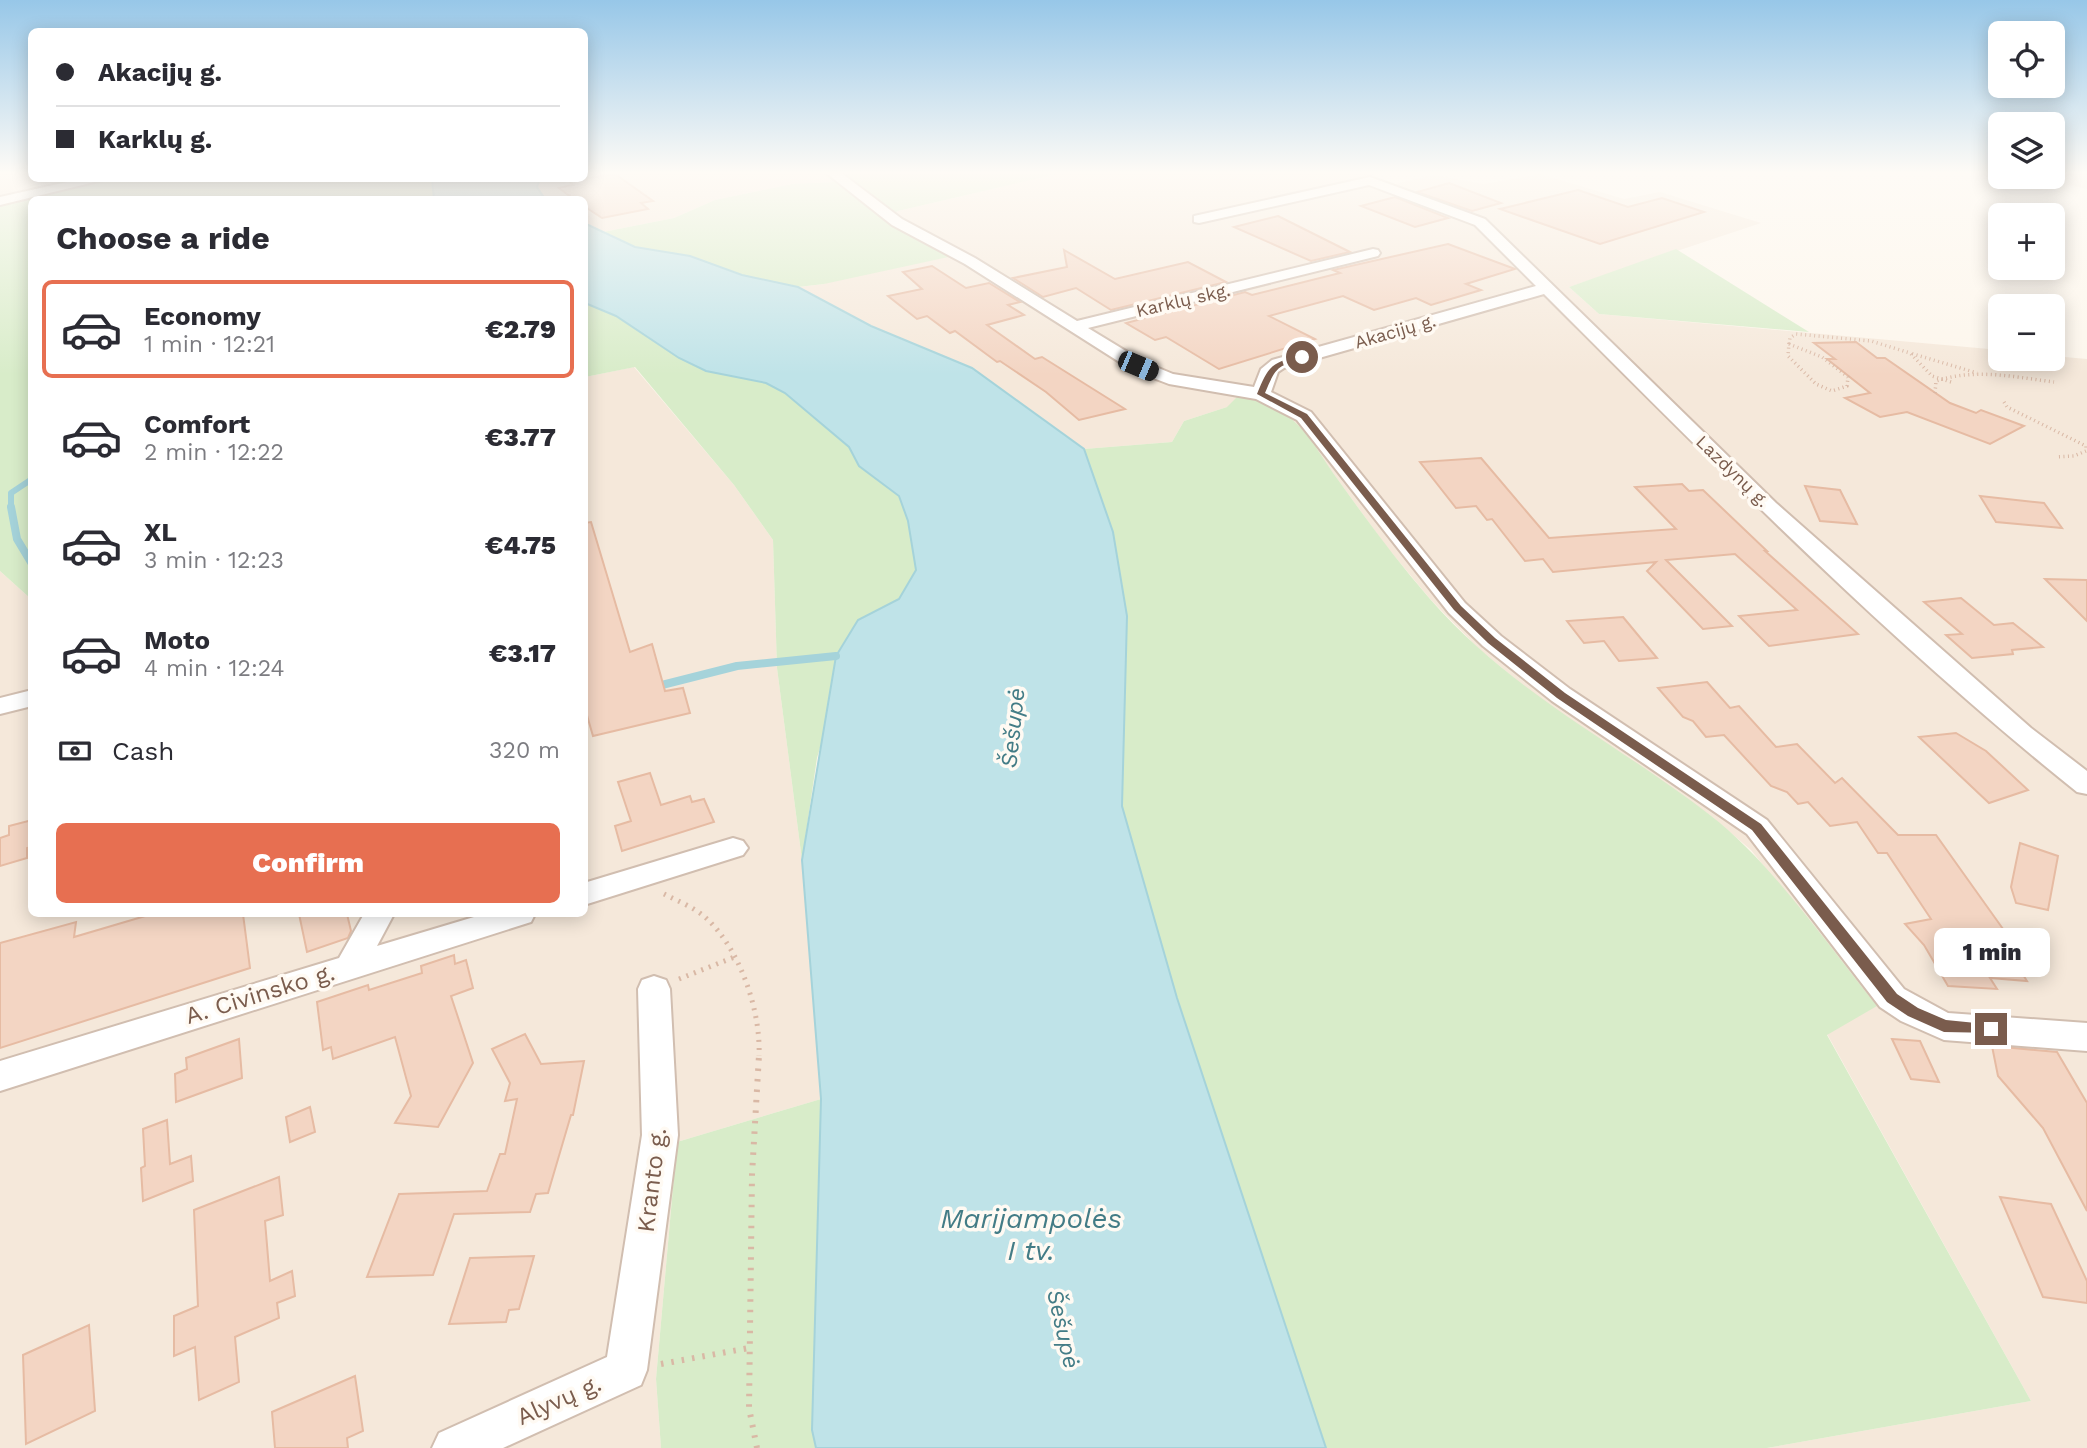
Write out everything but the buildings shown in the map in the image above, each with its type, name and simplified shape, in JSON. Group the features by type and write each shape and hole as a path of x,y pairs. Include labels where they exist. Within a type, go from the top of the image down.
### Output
{"street":[{"path":"930,240 970,261 1138,366 1169,379 1261,394 1304,416 1436,584 1492,641 1561,695 1757,827 1892,998 1913,1012 1944,1026 2087,1037"},
{"name":"Lazdynų g.","path":"1498,240 1769,507 2022,734 2087,785"},
{"name":"Karklų skg.","path":"1075,326 1373,253"},
{"name":"Akacijų g.","path":"1261,394 1270,369 1279,363 1547,288"},
{"path":"0,706 28,699"},
{"path":"588,893 733,848"},
{"path":"351,965 377,917"},
{"name":"A. Civinsko g.","path":"0,1076 510,917"},
{"name":"Kranto g.","path":"626,1370 660,1135 654,989"},
{"name":"Alyvų g.","path":"454,1448 626,1370"}],"path":[{"path":"1788,343 1822,357 1848,377 1847,386 1832,391 1816,384 1809,374 1788,356 1788,343 1790,338 1796,334 1871,341 1980,374 2054,382"},
{"path":"1910,354 1932,376 1951,382"},
{"path":"1935,393 1936,381 1940,379 1980,374"},
{"path":"2004,402 2007,407 2086,446 2086,451 2074,456 2056,457"},
{"path":"616,884 663,894 704,916 720,932 737,956 760,1034 752,1175 749,1348 749,1408 757,1448"},
{"path":"654,989 737,956"},
{"path":"626,1370 749,1348"}],"shaded area":[{"path":"910,240 1711,240 1569,287 1599,314 1988,349 1988,371 2065,371 2065,357 2087,359 2087,1448 1767,1448 2031,1401 1827,1034 1876,1006 1751,850 1710,815 1542,701 1479,649 1431,600 1386,546 1306,436 1227,407 1184,421 1172,442 1084,449 972,368 871,326 798,287 824,284"},
{"path":"634,367 734,485 773,540 777,668 802,860 821,1099 677,1142 656,1379 661,1448 0,1448 0,571 28,596 28,917 588,917 588,376"}],"green space":[{"path":"0,240 28,240 28,596 0,571"},
{"path":"619,240 922,240 953,256 824,284 798,287 742,275 690,256 635,247"},
{"path":"1676,249 1809,332 1599,314 1569,287"},
{"path":"588,305 616,316 679,358 706,371 766,383 785,393 849,447 859,466 899,496 908,521 916,570 899,599 858,620 817,758 802,860 777,668 773,540 734,485 635,367 588,376"},
{"path":"1238,396 1277,409 1298,425 1393,554 1430,599 1462,632 1529,689 1674,788 1733,834 1777,880 1819,931 1877,1006 1827,1035 2031,1401 1767,1448 1326,1448 1177,998 1122,806 1127,616 1113,532 1084,449 1172,442 1184,421 1227,407"},
{"path":"821,1099 812,1430 816,1448 661,1448 656,1379 677,1142"}],"water":[{"name":"Marijampolės I tv.","path":"588,240 619,240 635,247 690,256 742,275 798,287 871,326 972,368 1084,449 1113,532 1127,616 1122,806 1177,998 1326,1448 816,1448 812,1430 821,1099 802,860 836,656 858,620 899,599 916,570 908,521 899,496 859,466 849,447 785,393 766,383 706,371 679,358 616,316 588,304"}],"waterway":[{"path":"11,507 11,493 28,482"},
{"path":"11,507 17,539 28,557"},
{"path":"654,687 737,666 836,656"}],"route":[{"path":"1302,357 1279,363 1270,369 1261,394 1304,416 1457,608 1492,641 1561,695 1757,827 1892,998 1913,1012 1944,1026 1991,1029"}],"water label":[{"name":"Šešupė","path":"1013,728"},
{"name":"Šešupė","path":"1063,1329"}]}
